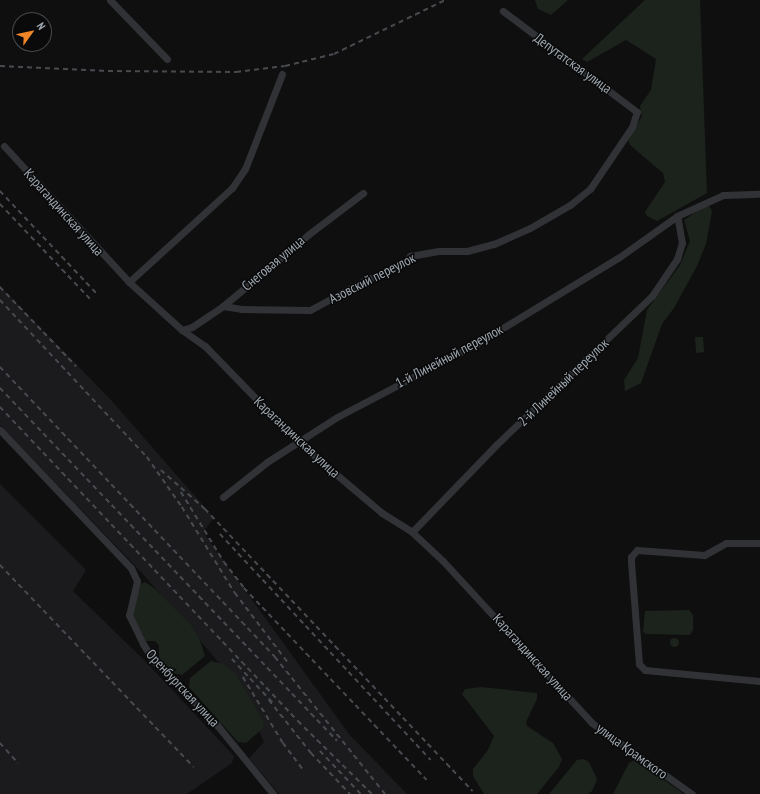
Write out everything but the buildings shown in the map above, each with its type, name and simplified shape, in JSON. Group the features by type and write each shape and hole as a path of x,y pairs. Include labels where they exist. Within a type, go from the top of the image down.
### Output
{"street":[{"path":"110,0 167,58"},
{"name":"Депутатская улица","path":"503,11 632,106 637,112 637,118"},
{"path":"129,282 232,188 245,169 282,74"},
{"name":"Азовский переулок","path":"223,306 250,310 310,310 364,281 404,263 410,256 439,251 468,251 516,234 570,205 590,189 637,118"},
{"name":"Карагандинская улица","path":"4,146 129,282 182,330 205,346 298,442 382,513 412,532 472,590 592,723"},
{"name":"Снеговая улица","path":"182,330 192,326 223,306 309,234 363,193"},
{"name":"1-й Линейный переулок","path":"223,497 260,466 298,442 387,389 485,339 618,258 677,216 723,195 760,194"},
{"name":"2-й Линейный переулок","path":"412,532 496,445 652,296 677,259 682,243 677,216"},
{"name":"Оренбургская улица","path":"0,430 132,568 137,581 129,615 143,644 154,661 217,725 273,794"},
{"path":"760,543 726,543 704,555 637,550 631,562 639,660 645,670 760,681"},
{"name":"улица Крамского","path":"592,723 632,754 692,794"}],"shaded area":[{"path":"535,0 568,0 551,15 538,9"},
{"path":"645,0 700,0 707,193 657,221 647,216 645,212 665,182 663,173 630,145 628,140 642,116 640,106 651,90 656,59 626,40 587,62 582,59"},
{"path":"708,204 712,211 706,244 697,266 674,308 662,324 641,383 625,391 624,380 638,358 647,310 680,265 690,241 684,220"},
{"path":"0,286 111,400 214,518 203,532 349,734 407,794 279,794 249,758 264,742 238,685 142,573 0,425"},
{"path":"695,337 703,337 704,352 696,353"},
{"path":"0,484 86,570 73,591 145,661 234,756 232,763 187,794 0,794"},
{"path":"145,582 154,588 191,625 199,638 205,656 182,675 173,673 165,665 159,657 159,646 155,641 146,641 132,613 139,585"},
{"path":"689,610 693,615 693,630 690,635 646,634 643,632 645,611"},
{"path":"674,637 679,642 674,647 669,642"},
{"path":"211,661 223,664 235,673 261,717 264,725 262,729 246,743 238,742 189,687 190,678"},
{"path":"481,687 537,693 537,699 526,722 527,726 553,743 562,759 559,767 537,794 484,794 473,776 473,769 488,750 494,736 462,694 465,689"},
{"path":"583,759 589,762 597,780 592,791 588,794 549,794 577,760"},
{"path":"634,760 684,794 613,794 629,763"}],"railway":[{"path":"0,66 108,71 236,72 285,66 334,54 445,0"},
{"path":"0,191 97,294"},
{"path":"0,204 91,300"},
{"path":"0,287 76,366"},
{"path":"0,300 147,457 182,507 235,593 289,664"},
{"path":"0,367 275,657 385,794"},
{"path":"0,388 337,741"},
{"path":"0,407 298,721 372,794"},
{"path":"161,470 205,509 473,791"},
{"path":"181,492 224,562 244,588 427,780"},
{"path":"220,534 431,760"},
{"path":"0,565 194,767"},
{"path":"232,659 274,704"},
{"path":"243,677 283,743 304,771"},
{"path":"269,700 311,753 350,794"},
{"path":"0,743 18,763"},
{"path":"320,751 361,794"}]}
